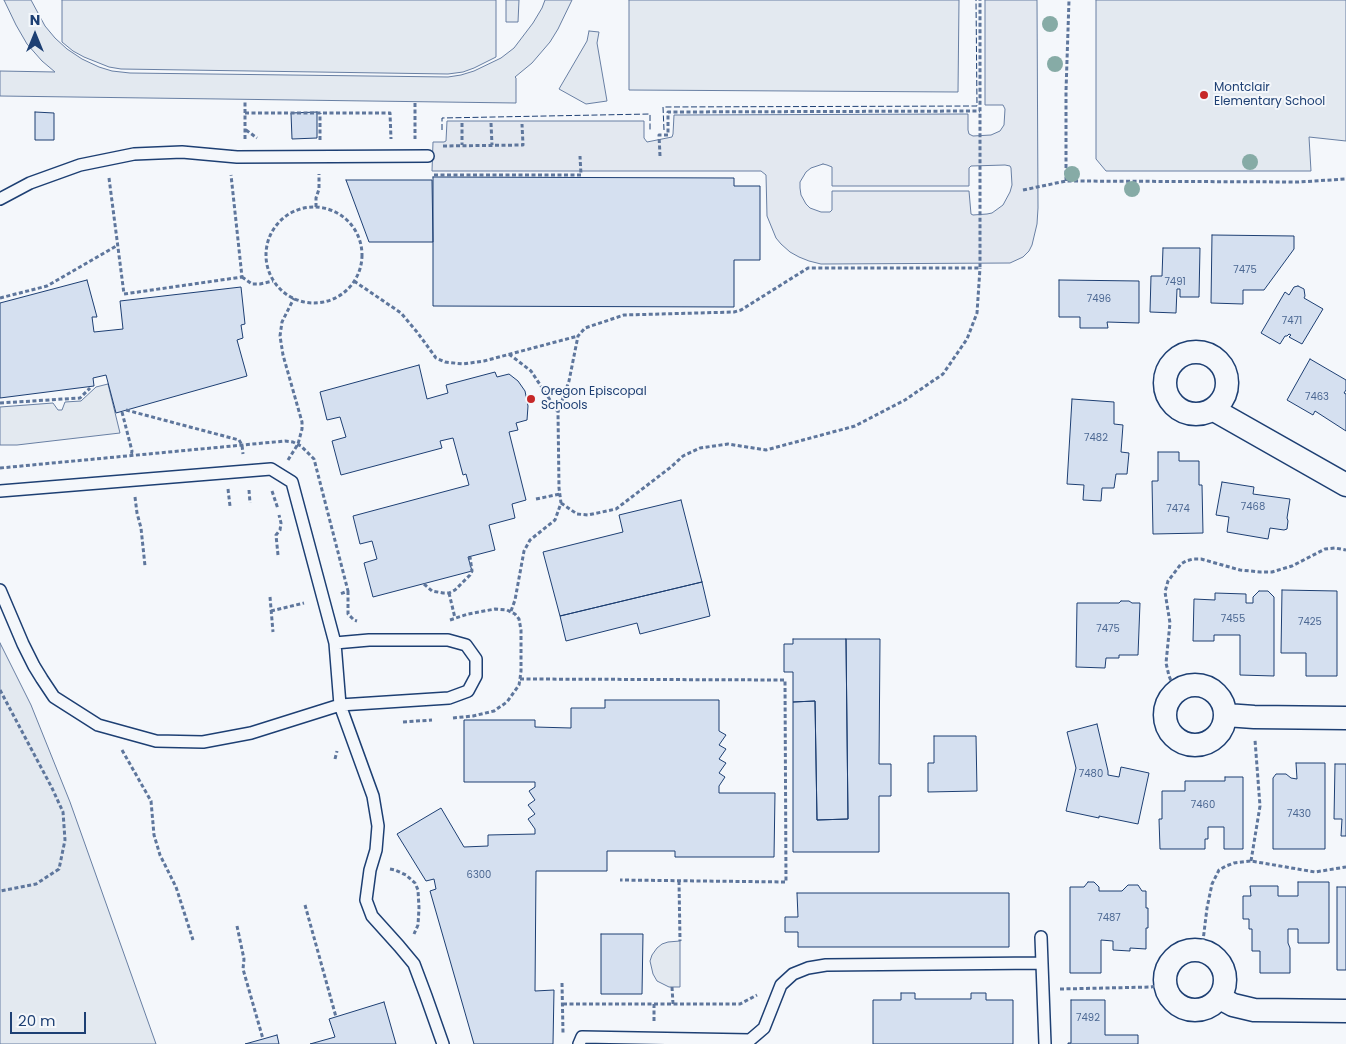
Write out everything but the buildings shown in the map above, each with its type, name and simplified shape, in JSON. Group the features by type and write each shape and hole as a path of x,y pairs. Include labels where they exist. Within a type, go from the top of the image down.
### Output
{"street":[{"path":"1214,410 1346,485"},
{"path":"1195,684 1208,687 1219,695 1226,715 1222,730 1216,738 1204,745 1194,746 1180,742 1171,734 1166,724 1165,714 1167,703 1176,692 1185,686 1195,684"},
{"path":"1226,715 1346,718"},
{"path":"1202,949 1214,955 1221,964 1225,976 1224,989 1220,998 1209,1007 1197,1010 1184,1009 1175,1004 1168,994 1164,984 1165,972 1178,954 1188,950 1202,949"},
{"path":"1220,998 1234,1005 1254,1010 1346,1011"}],"lane":[{"path":"0,198 30,183 80,165 134,154 182,152 238,157 428,156"},
{"path":"0,491 272,469 292,482 335,643 340,705 373,796 378,826 376,850 370,870 366,900 372,916 414,964 443,1044"},
{"path":"0,590 34,666 54,697 98,725 156,741 203,742 251,733 340,705 449,698 468,691 476,676 476,659 466,645 448,640 369,640 335,643"},
{"path":"1041,937 1045,1044"},
{"path":"580,1044 582,1037 750,1040 764,1028 781,985 794,974 808,968 826,965 1042,963"}],"path":[{"path":"561,503 577,514 588,515 616,508 672,467 683,456 700,448 728,444 766,450 855,426 905,400 943,374 967,338 977,313 980,268 980,0"},
{"path":"1066,181 1069,0"},
{"path":"238,157 245,138 245,100"},
{"path":"660,156 660,135 668,135 668,112 980,111"},
{"path":"245,112 390,112 391,139"},
{"path":"462,123 462,145"},
{"path":"491,123 492,145"},
{"path":"426,174 581,175 580,156"},
{"path":"224,174 240,174"},
{"path":"231,174 242,277"},
{"path":"309,174 319,174"},
{"path":"102,178 117,176"},
{"path":"109,177 124,294 242,277 252,284 273,281"},
{"path":"1023,190 1066,181 1299,182 1346,179"},
{"path":"306,207 322,207 337,212 349,222 358,236 362,251 360,267 354,281 343,293 329,300 313,303 298,300 284,292 273,281 267,266 266,250 270,235 278,222 291,212 306,207"},
{"path":"0,298 47,286 118,245"},
{"path":"511,612 516,600 524,551 530,540 555,520 561,503 558,412 569,381 578,336 585,328 624,315 734,312 741,310 808,268 980,268"},
{"path":"354,281 401,313 436,358 446,362 463,364 484,361 578,336"},
{"path":"294,298 282,322 280,336 302,422"},
{"path":"509,354 530,371 558,412"},
{"path":"0,403 80,398 90,388"},
{"path":"126,410 239,440 242,445 245,471"},
{"path":"0,468 242,445 293,442 301,446 314,458 348,591 348,614 354,620 361,622"},
{"path":"536,499 560,494"},
{"path":"1176,692 1166,663 1170,623 1165,592 1168,581 1181,564 1193,559 1201,559 1240,570 1272,572 1292,566 1325,549 1346,550"},
{"path":"424,584 432,591 449,593 455,590 470,575 472,568 470,557"},
{"path":"271,612 348,591"},
{"path":"449,593 455,618"},
{"path":"270,596 273,632"},
{"path":"444,719 494,712 507,702 519,685 522,671 521,630 519,619 515,614 507,610 495,609 468,614 446,621"},
{"path":"520,679 785,680 786,882 620,880"},
{"path":"0,690 64,812 65,840 59,869 36,884 0,891"},
{"path":"1251,861 1260,806 1254,717"},
{"path":"396,722 434,720"},
{"path":"335,759 337,745 333,735 348,729"},
{"path":"126,750 120,748 151,801 154,835 160,854 176,888 193,940"},
{"path":"1202,949 1210,894 1219,870 1234,863 1251,861 1315,872 1346,866"},
{"path":"679,881 680,941"},
{"path":"305,905 336,1017"},
{"path":"237,926 244,959 243,970 263,1039"},
{"path":"562,983 563,1034"},
{"path":"1043,990 1164,984"},
{"path":"672,987 673,1004"},
{"path":"563,1004 740,1004 763,992 778,992"}],"shaded area":[{"path":"4,0 31,0 45,26 67,49 82,59 112,71 130,73 448,77 474,71 501,58 514,48 533,23 545,0 572,0 550,42 532,63 515,77 516,103 0,96 0,71 55,72 27,44"},
{"path":"62,0 496,0 496,57 463,72 448,74 121,69 109,67 84,57 62,42"},
{"path":"506,0 519,0 518,22 506,22"},
{"path":"629,0 959,0 958,92 629,90"},
{"path":"985,0 1037,0 1037,224 1029,251 1023,257 1010,263 821,264 809,261 790,252 776,238 767,216 766,175 761,171 432,171 433,142 446,141 447,121 644,121 644,138 647,142 672,137 674,115 968,114 968,130 969,134 973,136 991,135 1000,131 1004,125 1005,109 1003,105 985,105","holes":["823,164 832,167 832,186 969,186 969,168 971,166 1005,165 1011,168 1012,185 1003,205 992,213 987,214 971,214 969,191 832,191 832,210 830,212 821,212 810,208 806,204 801,195 800,182 811,168"]},
{"name":"Montclair Elementary School","path":"1096,0 1346,0 1346,141 1309,137 1311,171 1106,171 1096,159"},
{"path":"589,31 599,32 597,43 607,101 586,104 559,89 587,41"},
{"path":"108,384 120,433 17,445 0,445 0,407 53,403 58,410 62,410 65,402 81,401 96,387"},
{"path":"0,643 31,705 70,802 156,1044 0,1044"},
{"path":"680,941 680,987 669,987 657,981 650,961 652,955 662,944"}],"fence":[{"path":"664,130 663,107 977,106 976,0"},
{"path":"442,130 442,118 650,114 650,131"}],"place":[{"name":"Montclair Elementary School","path":"1204,95"},
{"name":"Oregon Episcopal Schools","path":"531,399"}]}
